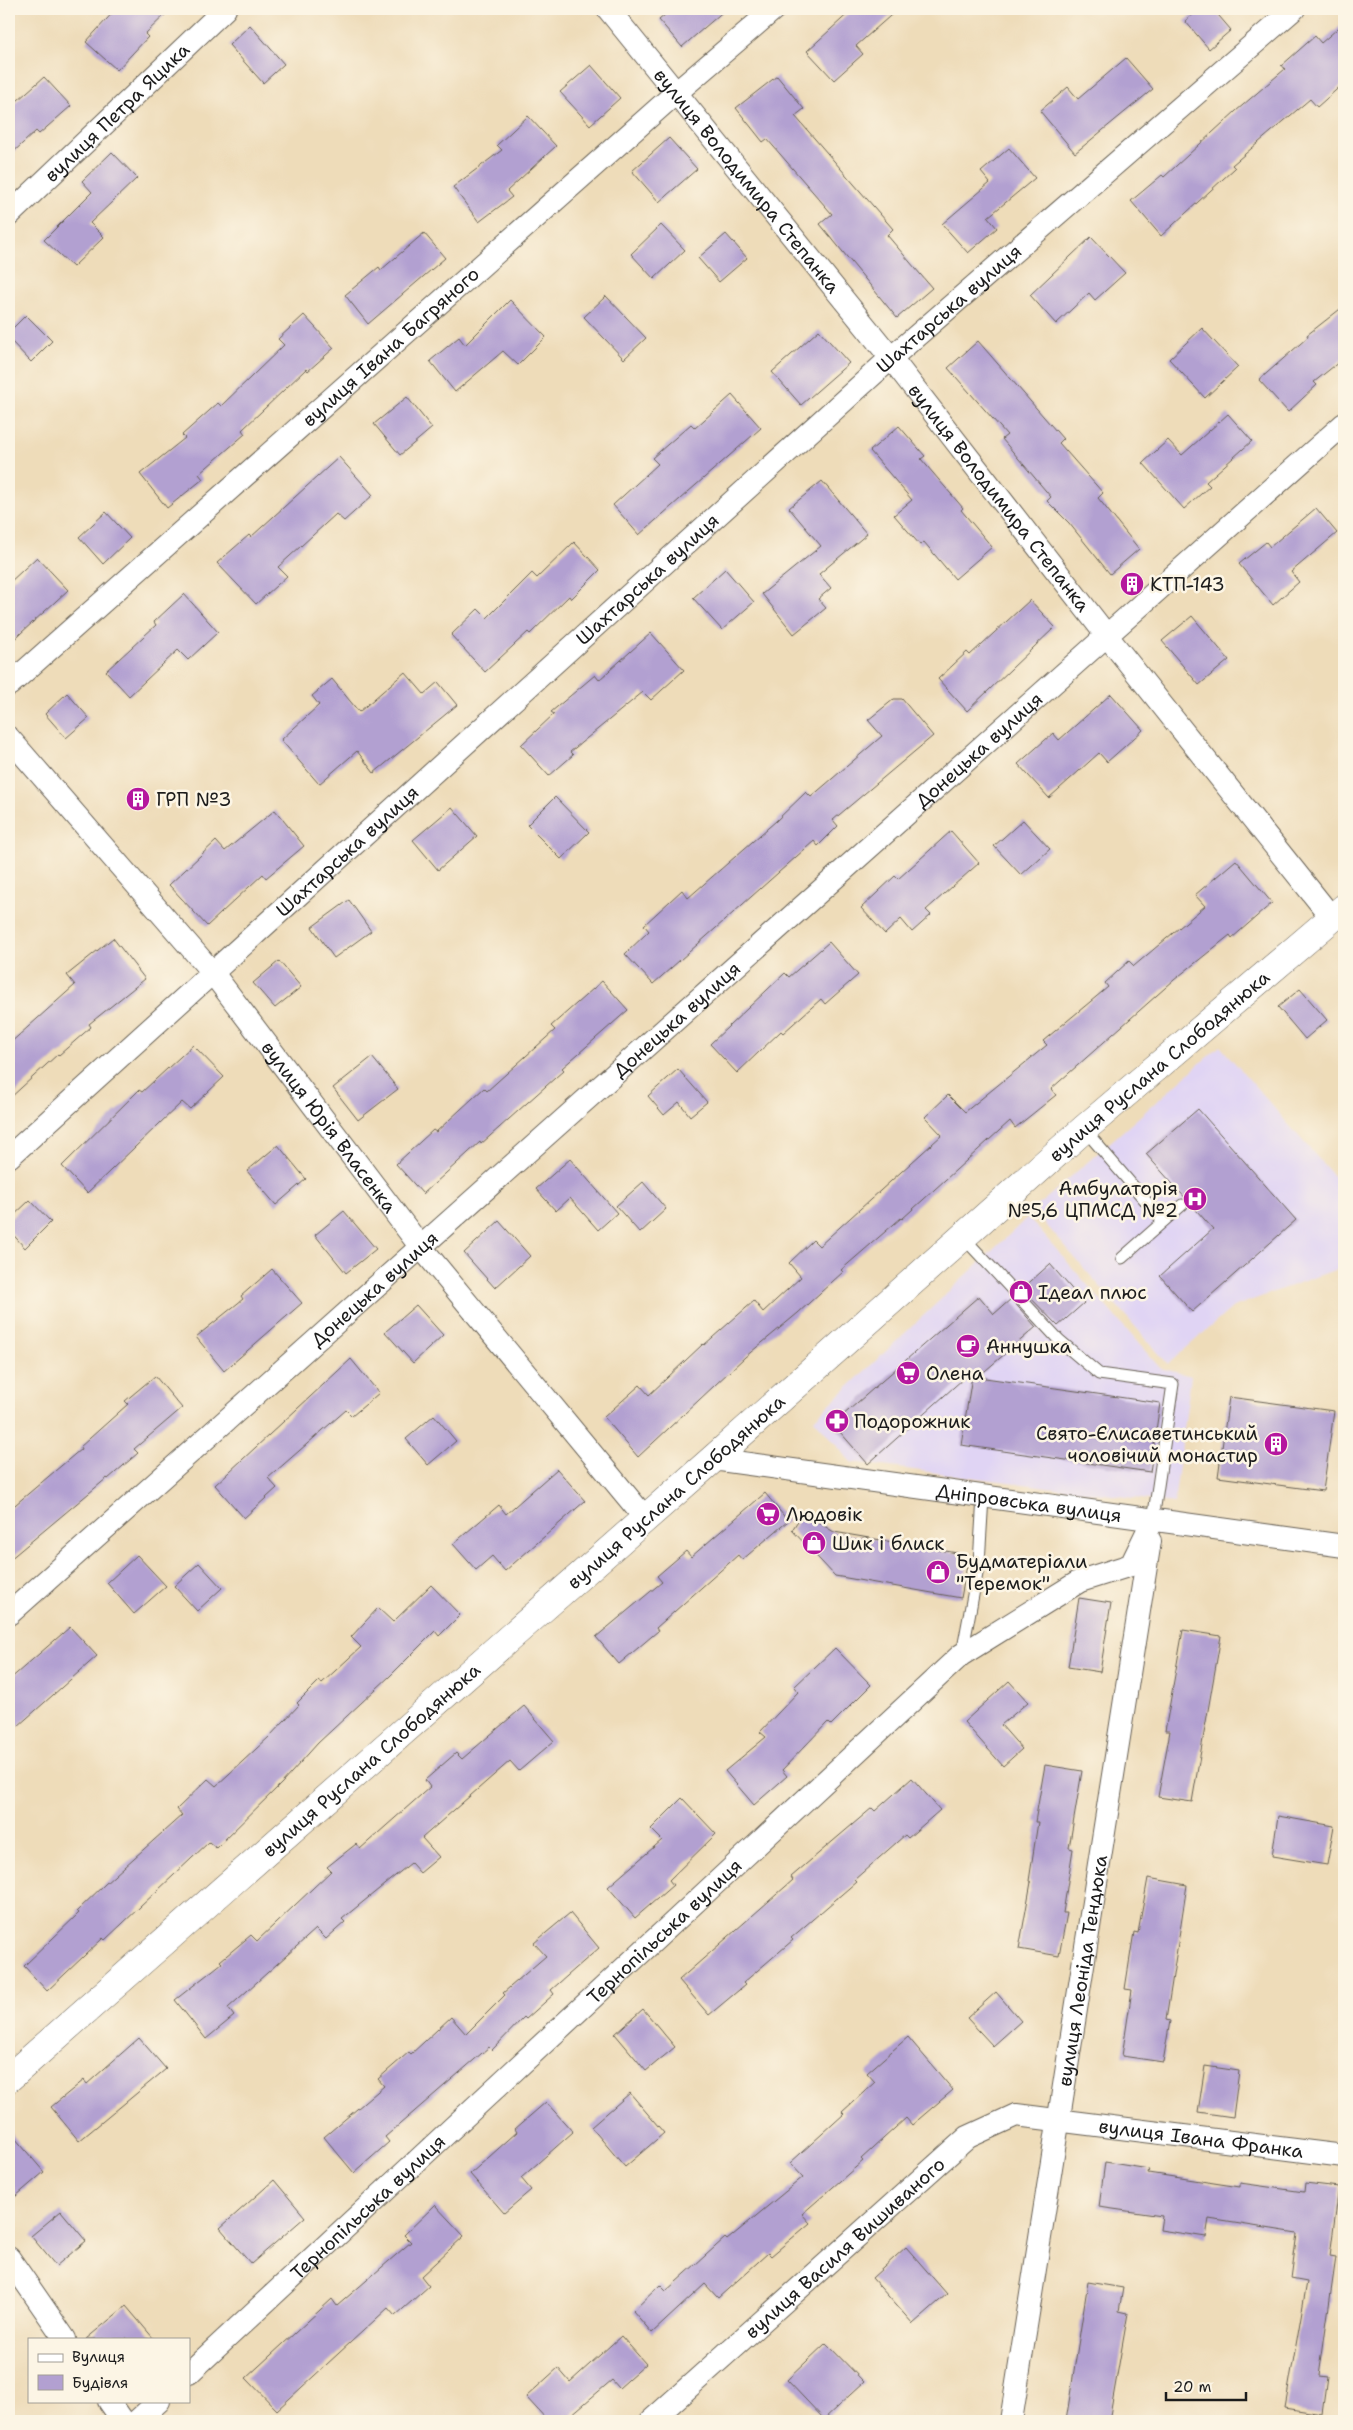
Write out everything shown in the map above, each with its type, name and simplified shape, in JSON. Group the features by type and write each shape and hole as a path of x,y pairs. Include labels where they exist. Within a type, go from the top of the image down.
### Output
{"main road":[{"name":"вулиця Руслана Слободянюка","path":"9,2078 713,1459 1084,1129 1338,913"}],"street":[{"name":"вулиця Петра Яцика","path":"9,215 225,9"},
{"name":"вулиця Володимира Степанка","path":"608,9 891,358 1107,636 1338,913"},
{"name":"вулиця Івана Багряного","path":"9,685 677,92 774,9"},
{"name":"Шахтарська вулиця","path":"9,1157 891,358 1294,9"},
{"name":"Донецька вулиця","path":"9,1614 1344,424"},
{"name":"вулиця Юрія Власенка","path":"9,738 212,972 420,1246 645,1518"},
{"name":"Дніпровська вулиця","path":"713,1459 1344,1546"},
{"name":"Тернопільська вулиця","path":"190,2372 962,1655 1080,1581 1131,1565 1154,1520"},
{"name":"вулиця Леоніда Тендюка","path":"1011,2421 1154,1520"},
{"name":"вулиця Василя Вишиваного","path":"651,2421 968,2137 1016,2115 1058,2122"},
{"name":"вулиця Івана Франка","path":"1058,2122 1344,2156"},
{"path":"9,2258 65,2338"},
{"path":"110,2402 123,2421"},
{"path":"137,2421 157,2402"}],"lane":[{"path":"1084,1129 1163,1221"},
{"path":"1122,1258 1182,1205"},
{"path":"962,1236 1059,1340 1099,1374 1173,1384 1154,1520"},
{"path":"962,1655 979,1563 983,1497"}],"shaded area":[{"name":"Амбулаторія №5,6 ЦПМСД №2","path":"1220,1046 1344,1188 1344,1262 1337,1269 1233,1307 1168,1364 1033,1210"},
{"name":"Ідеал плюс","path":"1028,1217 1160,1368 1191,1376 1174,1503 851,1462 814,1419"}],"building":[{"path":"116,9 171,9 145,34 148,37 117,70 86,42"},
{"path":"672,9 726,9 682,47 659,20"},
{"path":"853,9 898,9 856,46 863,54 834,80 807,51"},
{"path":"1200,9 1213,9 1231,30 1209,49 1185,21"},
{"path":"1344,23 1344,83 1317,107 1310,99 1232,165 1235,168 1161,236 1131,201 1162,175 1164,177 1285,69 1281,66 1315,36 1321,43"},
{"path":"250,25 284,64 263,83 229,45"},
{"path":"1126,58 1153,89 1075,153 1040,111 1068,87 1078,99"},
{"path":"591,65 620,98 590,125 560,92"},
{"path":"777,76 804,109 795,116 893,229 887,235 932,288 897,318 820,224 832,214 767,139 763,142 736,108"},
{"path":"44,77 71,106 39,134 36,131 9,156 9,108"},
{"path":"528,116 556,146 507,191 512,197 479,222 453,187 502,150 497,145"},
{"path":"669,138 697,169 659,202 632,171"},
{"path":"1009,148 1035,178 988,217 997,228 968,253 942,224 990,183 981,172"},
{"path":"112,152 137,178 90,223 104,237 73,267 44,240 92,192 82,181"},
{"path":"661,225 685,250 654,279 631,254"},
{"path":"424,233 445,258 368,324 345,295 379,267 381,270"},
{"path":"726,234 747,258 719,282 698,258"},
{"path":"1091,237 1125,273 1095,300 1089,293 1056,324 1030,295"},
{"path":"606,296 646,338 624,359 584,317"},
{"path":"510,300 546,337 518,365 503,351 455,392 430,361 459,337 465,345"},
{"path":"1344,306 1344,358 1314,382 1317,385 1288,412 1259,380 1308,337 1307,335"},
{"path":"26,315 52,341 31,362 9,339 9,332"},
{"path":"304,315 334,348 308,371 306,369 242,430 245,434 199,474 203,479 167,508 140,474 185,438 182,435 218,403 221,406 284,345 278,339"},
{"path":"1202,328 1238,367 1205,398 1169,359"},
{"path":"819,330 849,363 801,405 772,372"},
{"path":"978,341 1063,439 1059,443 1103,493 1098,498 1139,549 1110,574 1069,523 1047,501 1051,497 1002,439 1007,435 948,368"},
{"path":"732,395 761,428 639,535 613,505 658,464 652,458 691,424 695,428"},
{"path":"407,397 432,428 400,455 374,424"},
{"path":"1228,414 1252,441 1206,482 1210,486 1184,509 1143,463 1168,440 1182,455"},
{"path":"899,426 925,456 921,459 963,508 961,510 992,547 955,579 924,542 920,545 894,515 912,500 870,451"},
{"path":"339,457 373,495 344,521 336,514 278,567 287,576 256,604 217,563 249,535 251,537"},
{"path":"822,481 867,534 819,574 831,588 818,599 826,608 794,634 762,594 821,546 789,508"},
{"path":"1316,508 1337,533 1291,572 1299,582 1273,605 1239,564 1266,542 1270,547"},
{"path":"106,512 130,538 103,564 79,537"},
{"path":"574,542 600,570 571,599 569,596 530,634 528,632 485,672 451,635 478,609 487,618 532,573 537,578"},
{"path":"37,557 68,590 9,644 9,583"},
{"path":"725,569 754,602 722,630 693,598"},
{"path":"184,594 218,632 188,660 178,650 129,696 106,671 156,625 154,622"},
{"path":"1030,600 1055,627 967,711 938,679 967,652 970,655"},
{"path":"1192,616 1229,660 1199,685 1162,641"},
{"path":"651,633 684,670 651,700 643,692 570,752 573,755 549,776 521,745 554,714 551,712 595,675 599,680"},
{"path":"405,672 424,694 438,682 457,705 374,773 357,751 319,784 281,740 319,705 312,696 332,679 359,712"},
{"path":"67,693 89,718 66,738 45,714"},
{"path":"1111,694 1143,730 1107,762 1099,753 1049,798 1018,764 1053,733 1059,740"},
{"path":"894,699 902,699 933,736 833,820 838,826 818,846 814,841 653,984 625,954 649,931 644,925 682,890 688,898 776,821 806,792 811,797 882,736 868,720"},
{"path":"555,797 589,832 561,859 527,825"},
{"path":"452,807 477,836 438,870 413,840"},
{"path":"275,810 304,846 266,878 263,874 207,926 169,885 216,841 225,851"},
{"path":"1023,820 1050,849 1021,875 994,846"},
{"path":"951,831 979,863 926,910 931,915 912,932 901,919 885,934 861,908 895,876 898,879"},
{"path":"1236,860 1272,903 1232,938 1230,935 1174,980 1051,1089 1056,1095 1015,1128 1010,1121 902,1219 841,1270 843,1272 745,1357 638,1457 604,1417 640,1385 649,1395 703,1344 754,1301 763,1312 801,1277 789,1263 813,1240 819,1246 942,1135 925,1117 948,1095 965,1112 1047,1045 1043,1041 1108,987 1105,983 1129,961 1134,966 1205,906 1195,895"},
{"path":"349,900 371,931 334,958 312,927"},
{"path":"113,938 145,979 89,1024 91,1027 9,1099 9,1044 75,985 67,975"},
{"path":"829,942 858,975 825,1004 821,999 783,1033 781,1031 737,1073 710,1044 785,973 789,977"},
{"path":"279,961 301,987 275,1008 253,983"},
{"path":"602,981 628,1010 562,1068 564,1070 423,1194 396,1164 433,1130 436,1132 484,1088 487,1091 555,1030 551,1026"},
{"path":"1300,989 1327,1020 1305,1039 1278,1007"},
{"path":"193,1045 224,1077 190,1109 182,1102 87,1193 62,1166 139,1090 142,1092"},
{"path":"372,1057 398,1089 358,1120 333,1088"},
{"path":"678,1069 707,1102 690,1116 679,1102 664,1115 648,1096"},
{"path":"1198,1109 1296,1220 1192,1312 1160,1276 1213,1229 1146,1154"},
{"path":"278,1145 306,1179 276,1205 247,1171"},
{"path":"570,1159 617,1213 598,1230 570,1198 556,1211 536,1189"},
{"path":"643,1182 666,1209 640,1233 616,1206"},
{"path":"30,1200 51,1222 25,1248 9,1230 9,1220"},
{"path":"344,1211 376,1249 346,1273 315,1235"},
{"path":"499,1221 530,1256 495,1288 464,1253"},
{"path":"1050,1264 1084,1303 1058,1326 1022,1289"},
{"path":"272,1269 302,1303 224,1371 196,1337 243,1299 241,1296"},
{"path":"979,1296 994,1314 1011,1299 1036,1327 978,1377 1160,1403 1150,1472 961,1445 973,1370 868,1464 833,1424"},
{"path":"416,1305 443,1335 413,1363 385,1332"},
{"path":"351,1359 379,1393 352,1416 346,1410 268,1478 277,1488 244,1518 215,1485"},
{"path":"155,1376 182,1408 134,1449 138,1453 9,1560 9,1510 81,1449 80,1447 128,1404 125,1401"},
{"name":"Свято-Єлисаветинський чоловічий монастир","path":"1229,1397 1334,1411 1323,1491 1218,1477"},
{"path":"434,1415 456,1441 428,1465 406,1439"},
{"path":"557,1469 585,1501 505,1571 492,1556 476,1570 453,1544 499,1505 506,1514"},
{"path":"765,1493 788,1521 742,1560 738,1555 656,1628 658,1631 619,1664 596,1637 662,1582 657,1576 686,1551 691,1557"},
{"path":"803,1513 834,1532 969,1555 961,1598 835,1576 792,1530"},
{"path":"137,1555 166,1586 134,1614 107,1583"},
{"path":"199,1563 222,1588 197,1611 174,1586"},
{"path":"431,1585 460,1615 439,1636 435,1631 318,1743 282,1783 216,1848 209,1842 105,1940 103,1938 47,1991 24,1966 79,1913 77,1911 105,1884 182,1815 177,1809 208,1779 216,1786 269,1737 299,1705 297,1703 319,1681 322,1683 361,1647 351,1637 378,1608 393,1622"},
{"path":"1079,1598 1111,1603 1100,1672 1068,1667"},
{"path":"70,1627 97,1656 9,1734 9,1680"},
{"path":"1183,1630 1221,1636 1192,1802 1158,1797 1170,1731 1165,1731"},
{"path":"835,1648 871,1685 831,1725 828,1722 782,1770 787,1776 754,1805 725,1771 766,1737 760,1732 798,1692 794,1687"},
{"path":"1009,1681 1028,1702 1001,1725 1022,1749 1003,1766 964,1722"},
{"path":"524,1706 554,1741 519,1771 510,1761 422,1838 439,1857 420,1873 411,1863 342,1919 345,1922 326,1939 316,1929 228,2008 234,2016 206,2039 175,2000 222,1963 220,1961 251,1935 257,1941 331,1871 327,1867 356,1844 360,1849 430,1787 425,1780 456,1753 462,1759"},
{"path":"1045,1765 1082,1771 1069,1848 1073,1849 1063,1913 1067,1913 1059,1956 1019,1949 1031,1882 1029,1881 1038,1822 1035,1822"},
{"path":"912,1778 940,1810 908,1838 905,1835 854,1880 856,1882 791,1938 793,1940 743,1983 745,1985 709,2015 679,1980 793,1880 791,1877 872,1808 875,1811"},
{"path":"682,1798 716,1834 669,1880 673,1885 635,1918 608,1887 662,1840 651,1829"},
{"path":"1278,1816 1334,1826 1327,1865 1272,1856"},
{"path":"1148,1878 1187,1885 1166,2020 1170,2021 1163,2062 1122,2056 1132,1990 1125,1989 1134,1932 1138,1933"},
{"path":"570,1913 599,1948 551,1990 554,1994 526,2019 524,2017 492,2050 489,2047 385,2137 389,2142 354,2173 324,2137 384,2086 378,2079 409,2052 411,2054 451,2017 466,2034 505,1995 503,1993 546,1956 534,1943"},
{"path":"996,1992 1021,2021 993,2046 967,2018"},
{"path":"643,2009 675,2047 646,2071 615,2034"},
{"path":"908,2037 953,2090 912,2125 906,2118 861,2159 863,2161 802,2214 810,2223 771,2256 768,2253 718,2298 705,2284 652,2333 633,2311 660,2285 666,2291 725,2238 727,2240 803,2177 790,2163 844,2114 842,2112 875,2082 867,2073"},
{"path":"139,2038 166,2069 79,2141 51,2107 84,2080 87,2084"},
{"path":"1205,2066 1239,2071 1233,2117 1198,2112"},
{"path":"630,2093 664,2133 625,2167 591,2127"},
{"path":"546,2102 573,2132 521,2178 531,2190 504,2213 470,2174 517,2132 515,2129"},
{"path":"9,2131 44,2172 9,2202"},
{"path":"1105,2162 1149,2169 1148,2173 1240,2187 1240,2183 1304,2192 1305,2183 1339,2187 1330,2256 1336,2257 1319,2376 1327,2377 1322,2414 1285,2408 1307,2282 1291,2279 1297,2233 1209,2219 1206,2237 1160,2230 1162,2216 1099,2207"},
{"path":"274,2180 305,2217 251,2264 220,2228"},
{"path":"435,2205 464,2236 421,2276 429,2286 395,2316 388,2308 277,2410 246,2378 332,2299 337,2306 411,2242 404,2235"},
{"path":"61,2211 86,2241 56,2266 31,2236"},
{"path":"906,2247 947,2294 913,2324 872,2278"},
{"path":"1088,2282 1123,2288 1119,2311 1128,2313 1109,2421 1066,2421"},
{"path":"126,2306 153,2338 87,2338"},
{"path":"621,2336 646,2364 619,2388 612,2380 564,2421 548,2421 526,2397 558,2368 570,2382"},
{"path":"826,2343 864,2382 824,2419 787,2380"}],"place":[{"name":"КТП-143","path":"1132,584"},
{"name":"ГРП №3","path":"138,799"},
{"name":"Амбулаторія №5,6 ЦПМСД №2","path":"1195,1199"},
{"name":"Ідеал плюс","path":"1021,1292"},
{"name":"Аннушка","path":"968,1346"},
{"name":"Олена","path":"908,1373"},
{"name":"Подорожник","path":"837,1421"},
{"name":"Свято-Єлисаветинський чоловічий монастир","path":"1276,1444"},
{"name":"Людовік","path":"768,1514"},
{"name":"Шик і блиск","path":"814,1543"},
{"name":"Будматеріали \"Теремок\"","path":"938,1572"}]}
